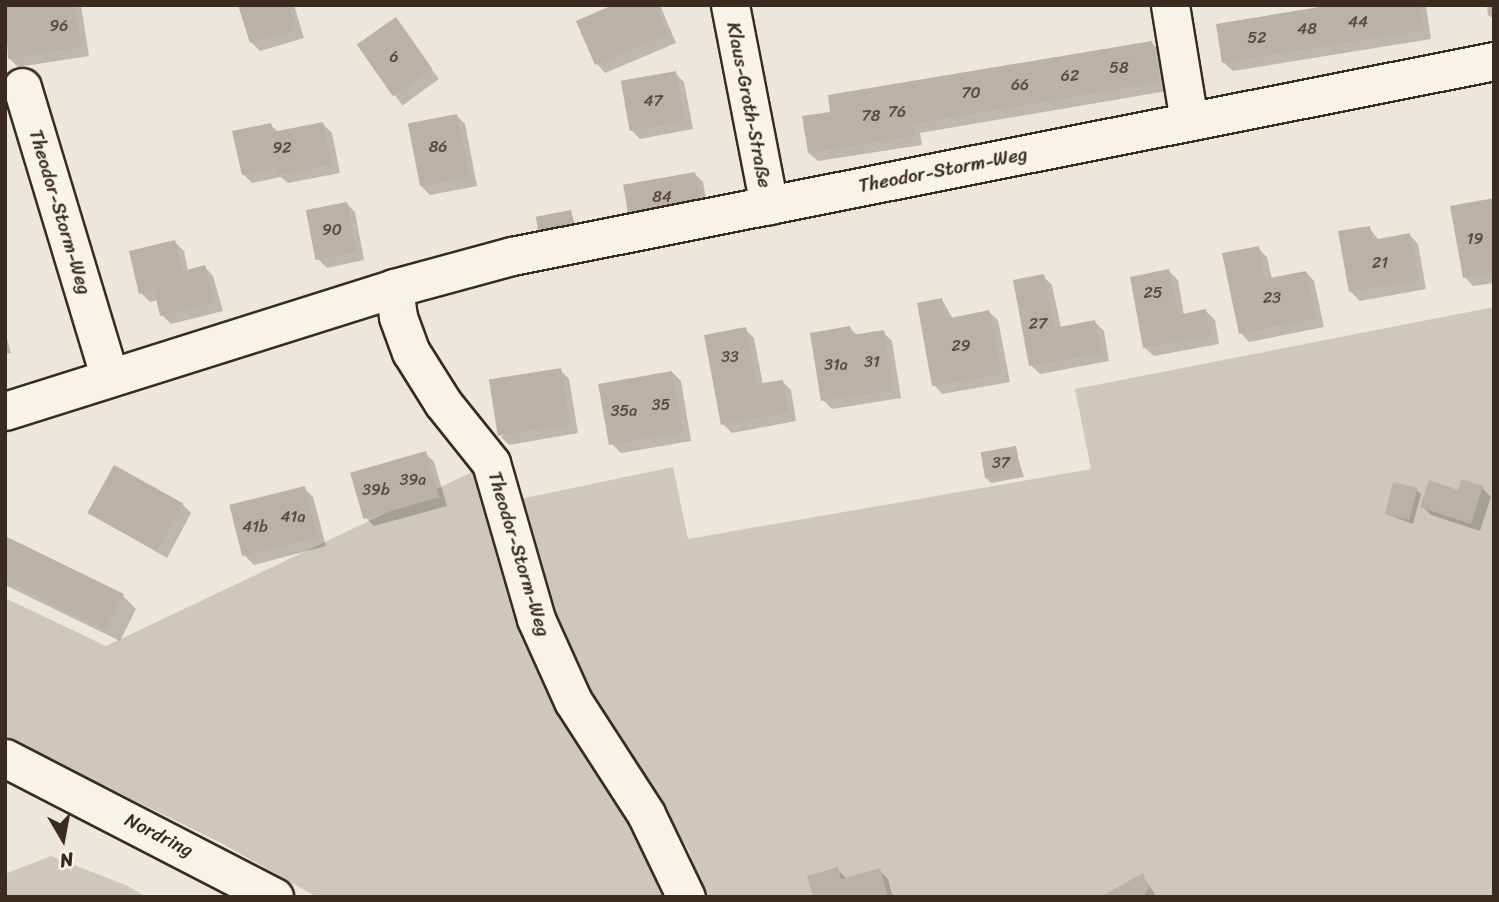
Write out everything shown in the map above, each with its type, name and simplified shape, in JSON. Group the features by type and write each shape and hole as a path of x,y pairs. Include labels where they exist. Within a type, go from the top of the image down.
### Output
{"street":[{"name":"Klaus-Groth-Straße","path":"730,5 769,205"},
{"path":"1170,5 1189,121"},
{"name":"Theodor-Storm-Weg","path":"5,411 394,288 512,256 1494,61"},
{"name":"Theodor-Storm-Weg","path":"22,87 109,376"},
{"name":"Theodor-Storm-Weg","path":"394,288 398,317 411,352 443,403 491,463 536,619 572,701 646,814 686,897"},
{"name":"Nordring","path":"5,758 274,897"}],"shaded area":[{"path":"1494,307 1494,897 704,897 689,851 570,657 520,499 673,467 688,539 1091,469 1075,389"},
{"path":"491,463 518,559 686,897 317,897 221,843 5,737 5,598 106,646"},
{"path":"51,856 128,886 146,897 5,897 5,874"}],"building":[{"path":"5,5 74,5 81,47 8,59"},
{"path":"238,5 289,5 296,30 250,43"},
{"path":"613,5 656,5 668,34 595,65 576,21"},
{"path":"1331,5 1419,5 1424,30 1222,63 1216,24"},
{"path":"396,17 432,69 393,96 357,45"},
{"path":"1152,41 1160,82 912,124 914,136 808,153 802,116 830,112 828,95"},
{"path":"676,71 685,121 630,131 621,81"},
{"path":"457,114 469,177 420,186 408,124"},
{"path":"323,122 332,165 277,175 276,168 242,175 232,131 271,123 273,132"},
{"path":"695,172 702,210 630,223 623,185"},
{"path":"1494,198 1494,273 1463,278 1450,206"},
{"path":"347,202 357,252 316,260 306,210"},
{"path":"571,210 575,231 540,237 536,217"},
{"path":"1370,226 1373,240 1410,233 1419,280 1349,292 1338,231"},
{"path":"175,240 183,271 205,265 215,302 160,316 154,290 139,294 129,251"},
{"path":"1259,246 1265,279 1306,271 1316,318 1239,334 1222,253"},
{"path":"1169,269 1178,315 1206,309 1211,336 1143,348 1130,277"},
{"path":"1044,274 1054,328 1095,320 1102,353 1029,366 1013,280"},
{"path":"942,298 946,319 989,310 1002,374 932,386 917,303"},
{"path":"850,326 852,335 884,330 893,390 821,401 810,333"},
{"path":"746,327 756,384 783,380 788,412 721,425 704,335"},
{"path":"561,368 570,424 498,436 489,379"},
{"path":"672,371 683,432 609,445 598,384"},
{"path":"1016,446 1021,473 985,479 981,452"},
{"path":"426,451 439,497 363,519 350,473"},
{"path":"114,465 183,503 156,551 87,513"},
{"path":"1462,479 1483,486 1471,524 1420,507 1429,480 1458,490"},
{"path":"1393,482 1417,488 1409,520 1385,514"},
{"path":"305,486 318,537 242,556 229,505"},
{"path":"5,536 124,594 106,630 5,580"},
{"path":"838,867 841,879 880,868 888,897 813,897 807,876"},
{"path":"1143,873 1149,888 1145,895 1100,897"}]}
